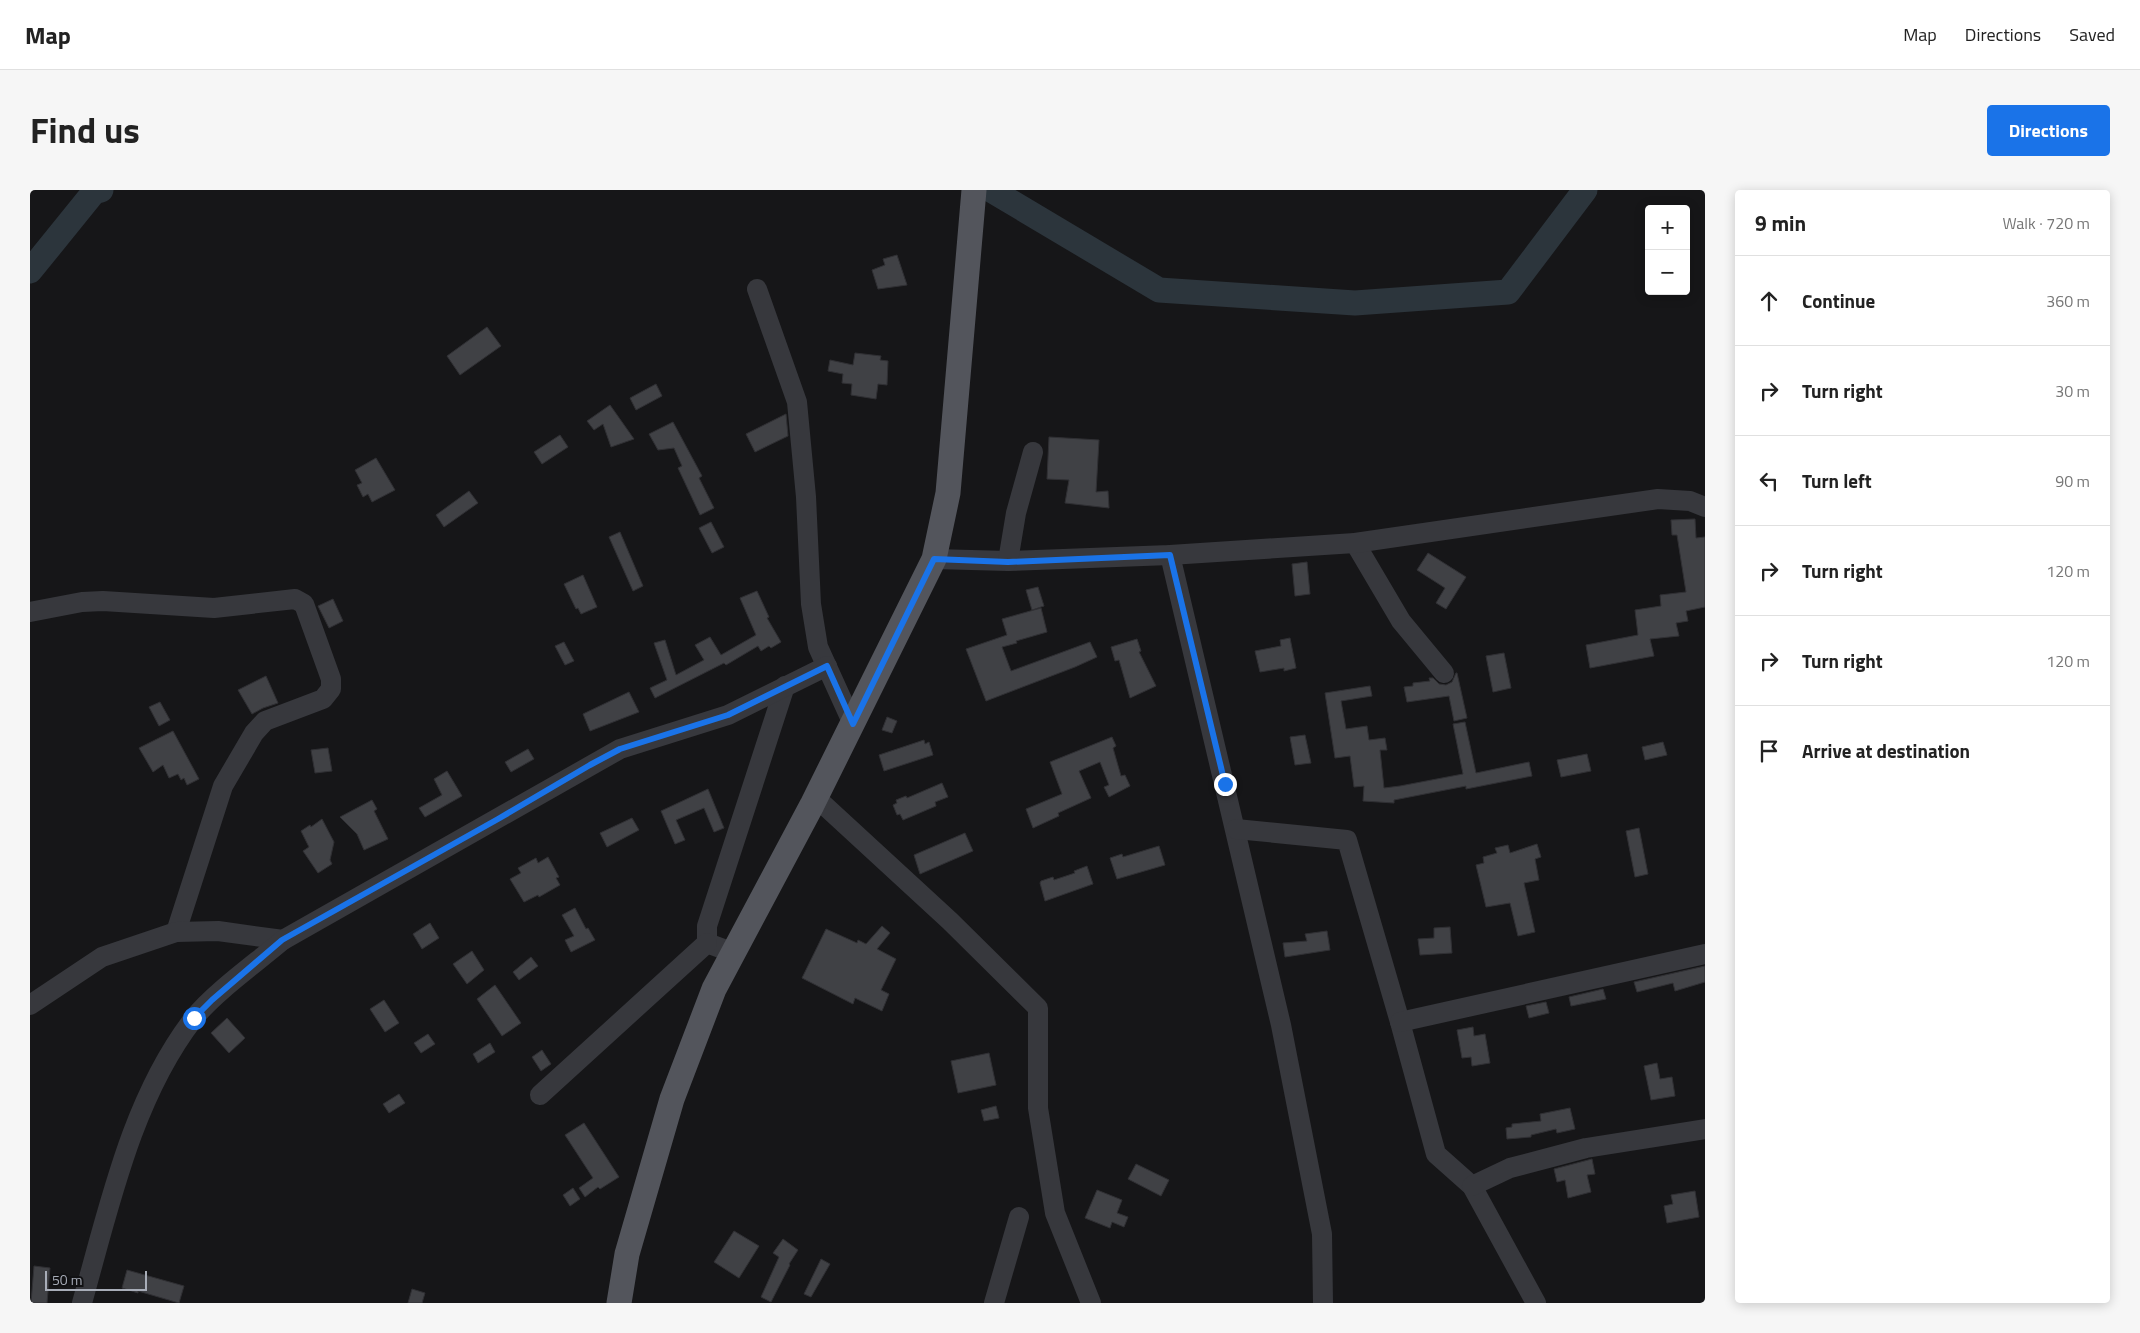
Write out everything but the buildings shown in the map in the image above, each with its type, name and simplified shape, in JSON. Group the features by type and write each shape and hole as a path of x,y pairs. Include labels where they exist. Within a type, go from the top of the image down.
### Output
{"main road":[{"path":"619,1303 627,1254 672,1099 714,989 853,724 934,559 948,493 974,190"}],"street":[{"path":"757,289 797,402 806,497 811,604 818,647 853,724"},
{"path":"1008,562 1016,513 1032,452"},
{"path":"934,559 1008,562 1170,555 1355,543 1658,499 1690,501 1705,507"},
{"path":"1355,543 1401,621 1444,673"},
{"path":"1170,555 1281,1025 1322,1234 1324,1303"},
{"path":"30,612 82,602 103,601 214,608 295,599 304,604 331,679 330,689 323,699 265,721 254,733 223,786 176,932"},
{"path":"82,1303 127,1146 159,1074 194,1018 212,1000 282,940 620,749 728,715 827,666"},
{"path":"540,1095 707,943 707,926 785,686"},
{"path":"812,804 824,805 950,921 1038,1008 1038,1108 1055,1212 1091,1303"},
{"path":"1236,829 1347,840 1436,1154 1472,1186 1536,1303"},
{"path":"30,1005 102,957 176,932 218,931 282,940"},
{"path":"707,943 734,952"},
{"path":"1400,1022 1705,954"},
{"path":"1472,1186 1510,1168 1586,1148 1705,1128"},
{"path":"994,1303 1019,1217"}],"waterway":[{"path":"30,271 94,192 101,190"},
{"path":"991,190 1159,290 1355,303 1508,292 1585,190"}],"route":[{"path":"194,1018 212,1000 282,940 620,749 728,715 827,666 853,724 934,559 1008,562 1170,555 1225,784"}]}
